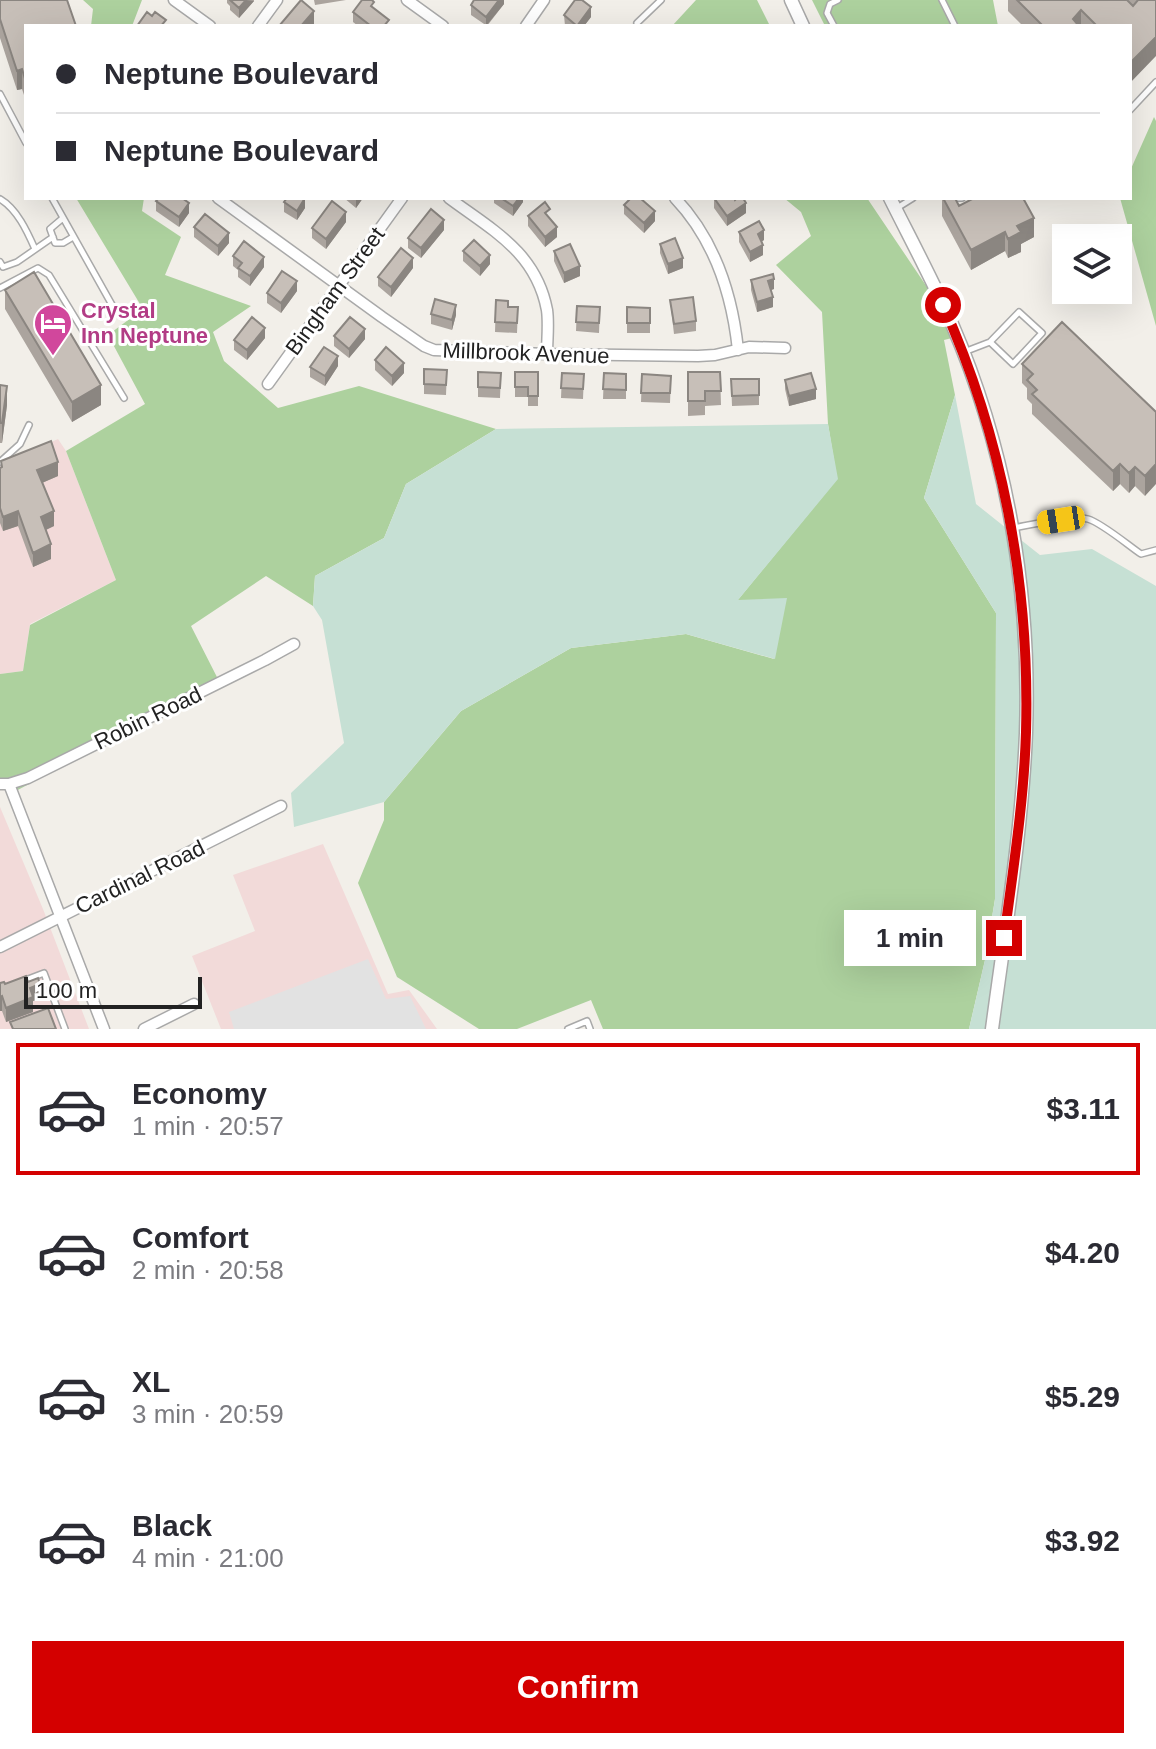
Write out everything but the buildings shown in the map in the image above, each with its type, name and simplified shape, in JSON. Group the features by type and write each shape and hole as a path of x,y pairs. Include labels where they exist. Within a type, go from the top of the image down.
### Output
{"street":[{"path":"174,0 207,24"},
{"path":"259,24 277,0"},
{"path":"407,0 440,24"},
{"path":"527,24 544,0"},
{"path":"791,1 802,24"},
{"name":"Millbrook Avenue","path":"221,200 414,339 434,350 698,356 767,346 785,348"},
{"name":"Bingham Street","path":"268,384 401,200"},
{"path":"452,200 505,238 532,271 546,309 547,354"},
{"path":"677,200 699,228 722,272 731,300 738,350"},
{"path":"893,203 934,284 963,352 994,447 1012,528 1023,619 1026,732 1020,817 992,1029"},
{"name":"Robin Road","path":"4,784 41,771 294,644"},
{"path":"4,784 104,1029"},
{"name":"Cardinal Road","path":"0,947 281,806"},
{"path":"144,1029 194,1004"}],"lane":[{"path":"637,23 661,0"},
{"path":"833,24 827,13 830,4 838,0"},
{"path":"942,0 954,24"},
{"path":"1132,108 1156,82"},
{"path":"0,94 24,139"},
{"path":"0,199 10,205 35,249"},
{"path":"53,200 116,312"},
{"path":"63,218 50,229 55,243 63,243 73,237"},
{"path":"0,262 3,267 17,262 53,237"},
{"path":"0,288 38,268 49,275 124,398"},
{"path":"963,352 990,342 1019,312 1042,333 1013,364 990,342"},
{"path":"0,462 20,444 29,425"},
{"path":"1012,528 1088,519 1141,554 1156,550"},
{"path":"16,984 44,973 65,1029"},
{"path":"568,1029 587,1021 590,1029"}],"shaded area":[{"path":"58,439 66,451 116,580 30,624 23,671 0,674 0,465"},
{"path":"0,807 43,909 89,1029 0,1029"},
{"path":"323,844 388,994 409,990 437,1029 221,1029 192,956 255,931 233,875"},
{"path":"368,959 386,999 410,996 426,1029 234,1029 229,1012"}],"green space":[{"path":"83,0 142,0 133,24 91,24 93,9"},
{"path":"696,0 757,0 769,24 674,24"},
{"path":"812,0 993,0 998,24 824,24"},
{"path":"1154,117 1156,326 1132,241 1132,224 1127,224 1121,200 1132,200 1132,166"},
{"path":"77,200 144,200 142,211 181,237 165,275 251,306 213,332 224,361 278,408 359,386 496,429 406,484 384,538 315,576 313,606 266,576 191,626 220,683 14,792 0,789 0,674 23,671 30,625 116,580 66,451 145,404 108,335 143,309"},
{"path":"786,200 868,200 960,336 944,340 955,395 924,498 996,613 995,899 969,1029 603,1029 591,1000 517,1029 479,1029 397,977 358,883 384,820 384,802 461,711 571,648 686,634 774,659 737,601 837,479 828,424 822,312 776,265 811,236 801,212"},
{"path":"955,395 976,504 1040,555 1092,549 1156,586 1156,1029 969,1029 995,899 996,613 924,498"},
{"path":"828,424 838,479 738,600 787,598 775,659 686,634 571,648 461,711 384,802 294,827 291,793 344,743 322,620 313,606 315,576 384,538 406,484 496,429"}],"place":[{"name":"Crystal Inn Neptune","path":"53,357"}],"route":[{"path":"943,305 969,369 994,447 1011,521 1020,583 1026,732 1020,817 1004,938"}]}
